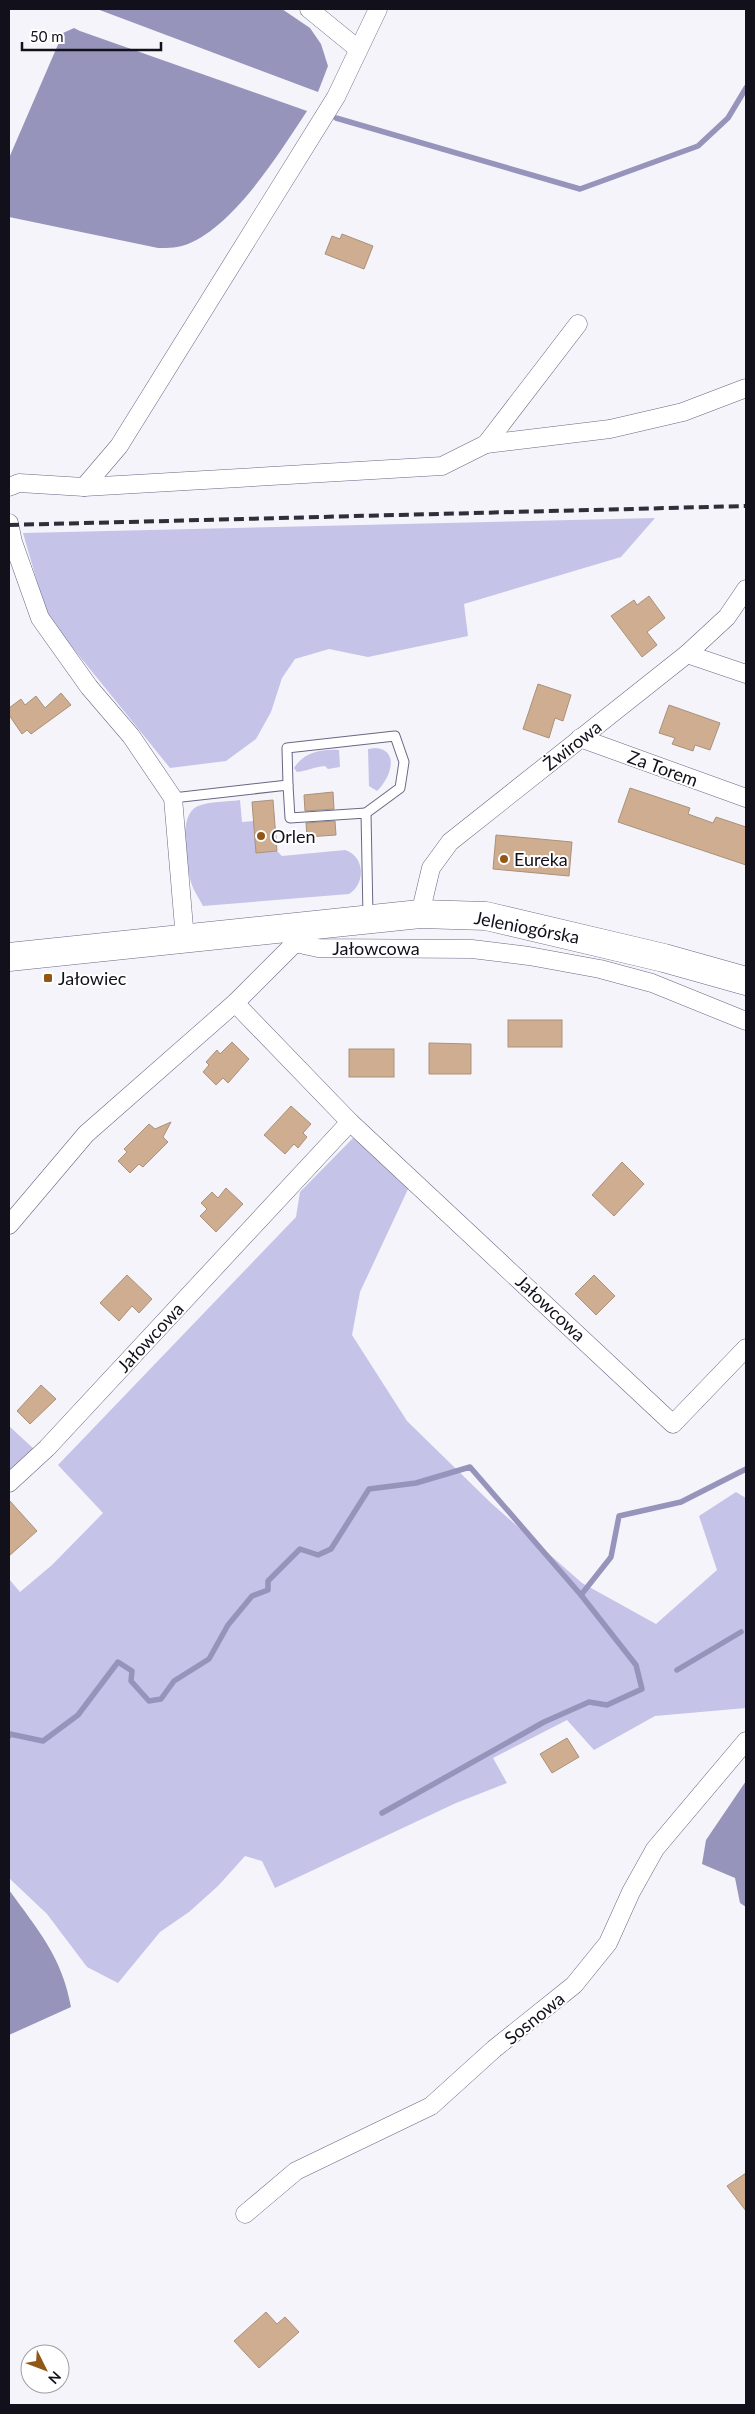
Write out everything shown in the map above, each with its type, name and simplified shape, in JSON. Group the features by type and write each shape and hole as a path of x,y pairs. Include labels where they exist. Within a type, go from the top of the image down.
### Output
{"main road":[{"name":"Jeleniogórska","path":"9,957 185,939 299,934 368,919 420,914 486,916 664,958 746,981"}],"street":[{"path":"309,9 358,49"},
{"path":"84,487 119,446 336,97 378,9"},
{"path":"486,444 578,324"},
{"path":"9,487 18,483 84,487 442,466 486,444 610,429 683,412 746,388"},
{"path":"9,523 13,542 40,618 89,687 131,736 173,798 185,939"},
{"name":"Żwirowa","path":"420,914 431,868 450,842 687,654 727,617 746,589"},
{"path":"687,654 746,674"},
{"name":"Za Torem","path":"580,738 746,798"},
{"path":"9,1225 86,1134 235,1003 299,934"},
{"name":"Jałowcowa","path":"299,934 318,948 472,949 529,956 600,969 652,983 746,1021"},
{"name":"Jałowcowa","path":"235,1003 350,1122 673,1424 746,1348"},
{"name":"Jałowcowa","path":"9,1483 47,1448 350,1122"},
{"name":"Sosnowa","path":"245,2214 296,2171 432,2106 494,2049 574,1985 608,1943 631,1892 655,1849 746,1741"}],"lane":[{"path":"395,736 404,762 400,788 366,813 290,818 288,748 395,736"},
{"path":"173,798 288,785"},
{"path":"366,813 368,919"}],"shaded area":[{"path":"97,9 282,9 310,28 321,44 328,66 318,92"},
{"path":"74,28 307,111 270,166 239,204 206,235 188,244 173,248 158,248 9,217 9,158 63,33"},
{"path":"655,518 621,557 464,604 468,636 368,657 329,649 295,659 282,678 271,712 256,739 226,761 170,768 47,616 23,533"},
{"path":"368,749 383,750 388,754 391,766 386,780 377,791 369,786"},
{"path":"326,750 339,750 340,767 328,769 325,766 297,772 294,768 308,755"},
{"path":"240,800 242,822 254,821 256,853 277,851 282,856 345,850 352,853 360,864 360,877 355,889 349,894 203,906 192,885 187,864 185,829 187,819 191,811 203,804"},
{"path":"353,1138 409,1187 360,1292 352,1335 407,1421 491,1503 582,1583 656,1624 717,1570 699,1516 736,1492 746,1498 746,1708 655,1716 594,1750 567,1720 493,1758 507,1783 456,1803 275,1888 262,1861 245,1856 218,1886 189,1912 160,1932 118,1983 87,1967 47,1914 9,1878 9,1579 20,1592 52,1565 103,1513 58,1465 296,1217 300,1192"},
{"path":"9,1426 35,1450 9,1472"},
{"path":"746,1781 746,1907 740,1903 735,1878 702,1864 706,1840"},
{"path":"9,1890 48,1945 62,1973 71,2007 9,2035"}],"building":[{"path":"342,234 373,246 364,269 325,254 332,236 340,239"},
{"path":"649,596 665,618 647,632 657,645 642,657 611,616 634,600 637,605"},
{"path":"538,684 571,695 563,721 555,718 549,738 523,729"},
{"path":"61,693 71,705 31,734 27,730 22,734 9,715 9,708 21,699 25,705 36,696 45,708"},
{"path":"669,705 720,723 710,750 695,745 693,751 672,744 675,738 659,733"},
{"path":"630,788 690,808 688,814 713,823 716,817 746,827 746,865 618,822"},
{"path":"333,792 334,809 305,811 304,795"},
{"path":"273,800 277,851 256,853 252,802"},
{"path":"335,821 336,835 307,837 306,823"},
{"path":"496,835 572,842 569,876 493,869"},
{"path":"508,1020 562,1020 562,1047 508,1047"},
{"path":"232,1042 249,1059 228,1083 223,1078 216,1085 203,1072 209,1065 206,1062 217,1050 220,1054"},
{"path":"429,1043 471,1044 471,1074 429,1074"},
{"path":"349,1049 394,1049 394,1077 349,1077"},
{"path":"291,1106 311,1124 303,1133 307,1137 298,1148 294,1144 285,1154 264,1135"},
{"path":"171,1122 163,1137 168,1142 143,1167 139,1164 130,1173 118,1161 127,1152 124,1149 149,1124 155,1129"},
{"path":"622,1162 644,1184 614,1216 592,1195"},
{"path":"226,1188 243,1204 216,1232 200,1216 207,1209 201,1203 212,1192 218,1198"},
{"path":"127,1275 152,1299 139,1313 132,1306 119,1321 100,1303"},
{"path":"594,1275 615,1296 596,1315 575,1294"},
{"path":"41,1385 56,1399 30,1424 17,1411"},
{"path":"9,1500 37,1531 9,1556"},
{"path":"567,1738 579,1757 552,1773 540,1754"},
{"path":"746,2173 746,2211 727,2186"},
{"path":"266,2312 277,2324 285,2317 299,2332 259,2368 234,2341"}],"waterway":[{"path":"336,118 580,189 698,146 728,118 746,88"},
{"path":"9,1736 10,1734 43,1741 78,1715 118,1662 132,1671 131,1681 149,1701 161,1699 174,1681 209,1659 228,1625 252,1596 268,1590 268,1581 300,1549 318,1555 331,1549 369,1489 416,1483 470,1467 581,1595 611,1557 619,1516 681,1502 746,1469"},
{"path":"382,1813 544,1722 589,1702 607,1705 642,1689 636,1665 581,1595"},
{"path":"677,1670 741,1632"}],"railway":[{"path":"9,525 746,506"}],"place":[{"name":"Orlen","path":"261,836"},
{"name":"Eureka","path":"504,859"},
{"name":"Jałowiec","path":"48,978"}]}
